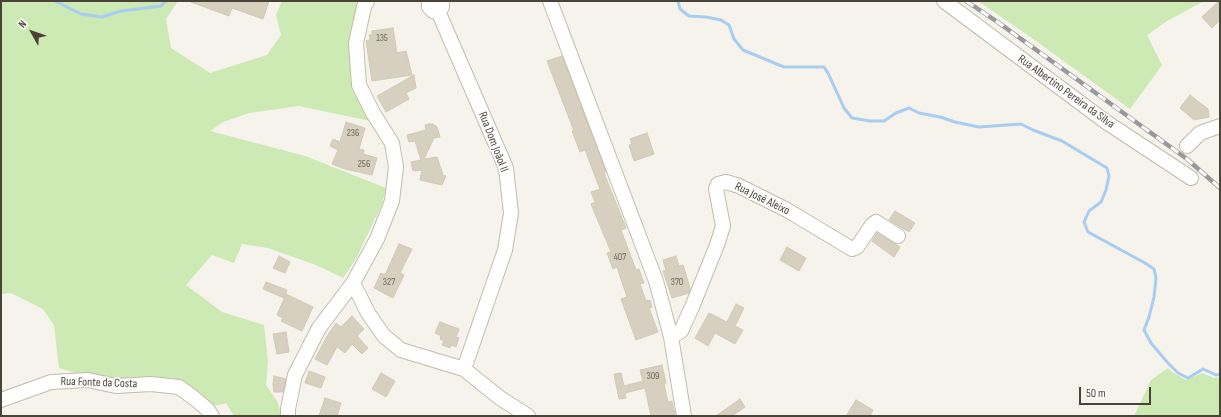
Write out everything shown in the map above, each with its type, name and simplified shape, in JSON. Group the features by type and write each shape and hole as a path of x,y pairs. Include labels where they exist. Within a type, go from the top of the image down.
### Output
{"street":[{"path":"288,416 295,375 319,328 352,283 377,239 392,201 396,168 392,143 373,113 359,85 356,43 364,6 367,1"},
{"path":"550,1 656,281 671,337 684,416"},
{"name":"Rua Albertino Pereira da Silva","path":"944,1 1106,122 1191,178"},
{"name":"Rua Dom Joãol II","path":"437,4 506,168 511,213 505,250 464,369"},
{"path":"1187,146 1200,133 1220,126"},
{"name":"Rua José Aleixo","path":"671,337 681,331 717,245 722,226 716,189 718,184 726,182 739,186 787,210 852,249 857,247 872,225 876,222 898,236"},
{"path":"352,283 368,313 384,336 401,350 464,369 500,398 528,416"},
{"name":"Rua Fonte da Costa","path":"1,400 51,382 88,380 116,386 152,384 179,387 207,409 212,416"}],"green space":[{"path":"1,1 178,1 166,19 171,48 210,73 267,55 281,35 276,15 282,1 362,1 350,32 352,61 370,121 299,106 249,113 223,122 210,131 305,156 386,188 382,204 356,259 343,278 316,265 268,248 242,244 234,263 212,255 186,285 222,312 264,325 268,361 266,385 277,401 282,416 234,416 226,403 214,406 187,385 75,373 59,368 54,325 43,309 11,293 1,294"},
{"path":"978,1 1204,1 1167,21 1147,35 1162,65 1130,109"},
{"path":"1168,368 1186,380 1202,373 1214,378 1220,377 1220,416 1134,416 1151,380"}],"building":[{"path":"191,1 269,1 263,19 232,8 229,16"},
{"path":"1219,1 1220,20 1212,28 1202,17"},
{"path":"393,28 397,53 406,51 412,75 372,81 366,41 370,40 369,35 372,35 372,31"},
{"path":"562,56 606,172 604,173 626,228 621,230 636,270 639,269 644,283 640,284 646,301 650,300 652,307 649,308 658,332 636,340 621,299 627,297 617,267 613,269 607,253 611,252 591,204 595,202 591,192 600,189 585,150 580,152 572,131 574,131 547,61"},
{"path":"414,75 416,88 406,93 409,99 386,112 377,96"},
{"path":"1190,95 1208,109 1209,117 1194,120 1180,108"},
{"path":"346,122 365,128 359,149 364,150 363,154 377,158 372,175 345,169 332,164 338,150 330,146 333,139 340,142"},
{"path":"433,124 437,127 440,137 434,138 424,159 437,157 443,175 446,176 442,185 420,180 422,170 413,171 411,162 421,160 415,141 409,142 407,135 426,130 425,125"},
{"path":"647,133 654,154 634,161 629,145 632,144 630,139"},
{"path":"895,211 915,223 909,232 889,220"},
{"path":"877,233 900,247 894,257 872,241"},
{"path":"399,244 412,249 400,273 404,275 393,298 374,288 381,273 385,275"},
{"path":"787,247 806,258 799,271 780,260"},
{"path":"279,256 290,262 285,273 273,268"},
{"path":"676,256 679,266 683,265 690,288 689,293 672,298 663,271 666,270 663,260"},
{"path":"266,282 287,290 284,298 263,289"},
{"path":"286,294 313,307 302,331 281,321 283,318 277,315"},
{"path":"736,304 744,308 735,326 743,330 735,344 715,333 708,346 695,338 709,313 727,322"},
{"path":"352,316 364,329 357,336 368,348 362,354 352,344 345,353 337,347 327,365 315,359 327,336 336,323 341,327"},
{"path":"440,322 459,329 456,337 459,338 456,347 451,345 450,348 442,345 444,341 440,339 441,336 435,333"},
{"path":"286,332 289,352 277,354 273,334"},
{"path":"662,365 668,402 672,401 675,415 651,416 645,388 625,393 626,398 619,399 614,374 621,373 624,386 643,381 640,370"},
{"path":"309,371 325,377 321,388 305,383"},
{"path":"381,373 395,381 386,397 372,389"},
{"path":"274,376 286,379 283,392 274,392"},
{"path":"325,398 341,403 337,416 319,416"},
{"path":"740,399 745,407 732,416 716,416"},
{"path":"856,400 873,410 870,416 846,416"}],"waterway":[{"path":"55,1 81,14 102,17 121,11 161,6 166,1"},
{"path":"678,1 680,9 689,16 721,20 729,25 734,39 743,50 784,67 824,67 844,108 852,118 870,121 884,121 896,113 909,108 919,113 979,127 1021,124 1062,141 1107,168 1109,176 1106,190 1101,202 1089,211 1084,222 1088,232 1154,269 1156,278 1154,297 1144,330 1151,343 1168,363 1178,373 1188,378 1203,369 1216,375 1220,374"}],"railway":[{"path":"966,1 999,23 1187,159 1220,188"}]}
